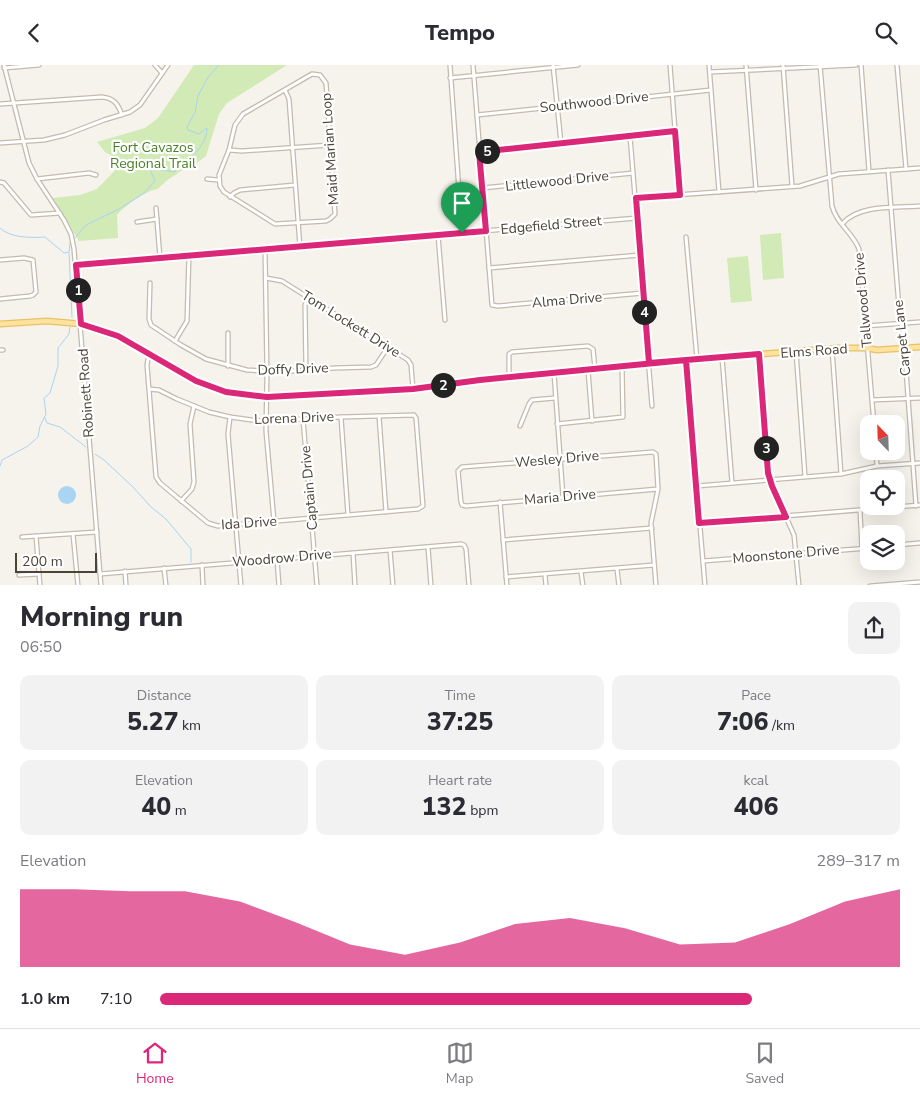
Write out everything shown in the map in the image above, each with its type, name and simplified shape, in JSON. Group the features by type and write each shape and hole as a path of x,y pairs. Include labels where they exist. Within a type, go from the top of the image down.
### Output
{"main road":[{"name":"Elms Road","path":"0,324 47,321 81,324 118,336 196,381 226,392 267,397 413,389 649,363 796,351 867,348 877,350 920,347"}],"street":[{"path":"4,66 39,65"},
{"path":"155,65 162,73"},
{"path":"0,143 44,140 65,135 104,119 130,112 140,105 168,65"},
{"path":"450,65 462,233"},
{"path":"473,65 489,268 640,255"},
{"path":"450,78 578,65"},
{"path":"670,65 680,195"},
{"path":"709,65 720,192"},
{"path":"746,65 756,190"},
{"path":"710,72 856,65"},
{"path":"861,65 869,171"},
{"path":"897,65 906,169"},
{"name":"Robinett Road","path":"4,66 29,163 71,234 76,265 101,585"},
{"path":"554,66 561,143"},
{"name":"Tallwood Drive","path":"820,66 833,210 854,238 858,249 873,415"},
{"path":"783,67 792,186"},
{"name":"Maid Marian Loop","path":"316,74 322,76 326,83 335,214 326,221 282,224 270,221 230,197 222,190 218,179 229,150 235,125 240,118 243,114 285,89 316,74"},
{"path":"285,89 289,99 300,247"},
{"name":"Southwood Drive","path":"476,115 711,90"},
{"path":"0,104 102,97 112,99 118,104 122,115"},
{"path":"479,152 675,131"},
{"path":"630,136 652,406"},
{"path":"229,150 242,151 330,145"},
{"path":"636,198 805,185 829,176 920,168"},
{"name":"Carpet Lane","path":"888,170 912,464 918,505"},
{"path":"37,179 89,173 96,175"},
{"name":"Littlewood Drive","path":"482,188 633,173"},
{"path":"207,179 218,179"},
{"path":"0,182 4,183 30,215 60,213"},
{"path":"230,197 240,189 295,185"},
{"path":"842,224 849,217 862,211 920,206"},
{"path":"156,208 160,258"},
{"name":"Edgefield Street","path":"76,265 637,217"},
{"path":"137,222 157,219"},
{"path":"438,235 445,320"},
{"path":"686,237 697,359"},
{"path":"265,249 266,421 274,521"},
{"path":"175,341 187,321 189,255"},
{"path":"0,260 24,258 33,260 36,292 34,295 0,299"},
{"name":"Alma Drive","path":"489,268 492,305 498,306 643,293"},
{"name":"Tom Lockett Drive","path":"266,278 278,279 410,362 413,389"},
{"name":"Doffy Drive","path":"150,283 149,322 152,327 206,359 228,366 267,372 374,367 388,347"},
{"path":"306,370 305,305 308,297"},
{"path":"865,325 920,321"},
{"path":"228,333 228,366"},
{"path":"509,377 508,359 509,354 512,352 592,347 595,369"},
{"path":"832,349 841,474"},
{"path":"796,351 805,476"},
{"path":"759,354 767,466 770,480 794,535 799,585"},
{"name":"Ida Drive","path":"152,356 148,359 147,365 156,477 160,483 211,525 422,508"},
{"path":"722,357 732,483"},
{"path":"686,360 705,585"},
{"path":"557,424 623,417 622,366"},
{"path":"588,370 592,421"},
{"path":"554,373 563,497"},
{"name":"Lorena Drive","path":"149,389 159,390 194,406 230,417 266,421 414,415 416,418 422,508"},
{"path":"520,426 532,400 555,398"},
{"path":"872,401 920,398"},
{"path":"181,501 192,489 194,482 190,423 194,406"},
{"path":"230,417 228,433 241,585"},
{"path":"341,417 348,515"},
{"path":"379,417 386,512"},
{"name":"Captain Drive","path":"303,419 317,585"},
{"name":"Wesley Drive","path":"462,505 458,479 459,468 651,451 655,453 658,489"},
{"path":"877,460 877,466"},
{"path":"697,486 841,474 877,466 920,463"},
{"path":"656,585 652,527 658,489"},
{"name":"Maria Drive","path":"462,505 658,489"},
{"path":"500,502 507,585"},
{"path":"905,506 918,505"},
{"path":"699,523 860,511"},
{"path":"503,540 652,527"},
{"path":"22,537 97,531"},
{"path":"73,533 78,585"},
{"path":"36,536 40,585"},
{"path":"905,544 920,543"},
{"name":"Woodrow Drive","path":"100,574 461,544 464,545 469,585"},
{"path":"428,547 431,585"},
{"name":"Moonstone Drive","path":"703,561 860,548"},
{"path":"390,550 393,585"},
{"path":"353,553 356,585"},
{"path":"277,559 279,585"},
{"path":"202,565 203,585"},
{"path":"506,577 654,565"},
{"path":"164,568 166,585"},
{"path":"617,569 619,585"},
{"path":"125,571 126,585"},
{"path":"582,572 583,585"},
{"path":"19,575 39,573"},
{"path":"545,575 546,585"},
{"path":"870,585 920,581"}],"green space":[{"name":"Fort Cavazos Regional Trail","path":"194,65 287,65 227,103 219,114 206,156 197,163 193,161 158,189 142,195 117,215 118,238 79,241 53,198 80,195 97,189 123,162 105,152 97,142 145,128 158,118"},
{"path":"781,233 784,278 763,280 760,235"},
{"path":"748,256 752,301 731,303 727,258"}],"water":[{"path":"67,486 73,489 76,495 73,501 67,504 61,501 58,495 61,489"}],"waterway":[{"path":"75,238 86,225 119,209 144,193 155,181 152,170 174,172 196,153 204,141 207,128 199,134 188,130 187,127 195,112 198,96 208,77 219,65"},
{"path":"0,228 15,236 45,237 64,253 69,252 70,243"},
{"path":"69,253 72,317"},
{"path":"0,466 2,460 28,446 38,437 40,426 46,414 44,398 50,393 58,366 58,348 69,334 70,327"},
{"path":"45,418 47,423 60,427 86,447"},
{"path":"95,454 104,460 151,507 166,519 191,549 191,562"}],"route":[{"path":"462,233 76,265 81,324 118,336 196,381 226,392 267,397 318,393 391,391 480,380 686,360 759,354 768,473 786,517 699,523 686,360 649,363 636,198 680,195 675,131 479,152 486,231 462,233"}]}
